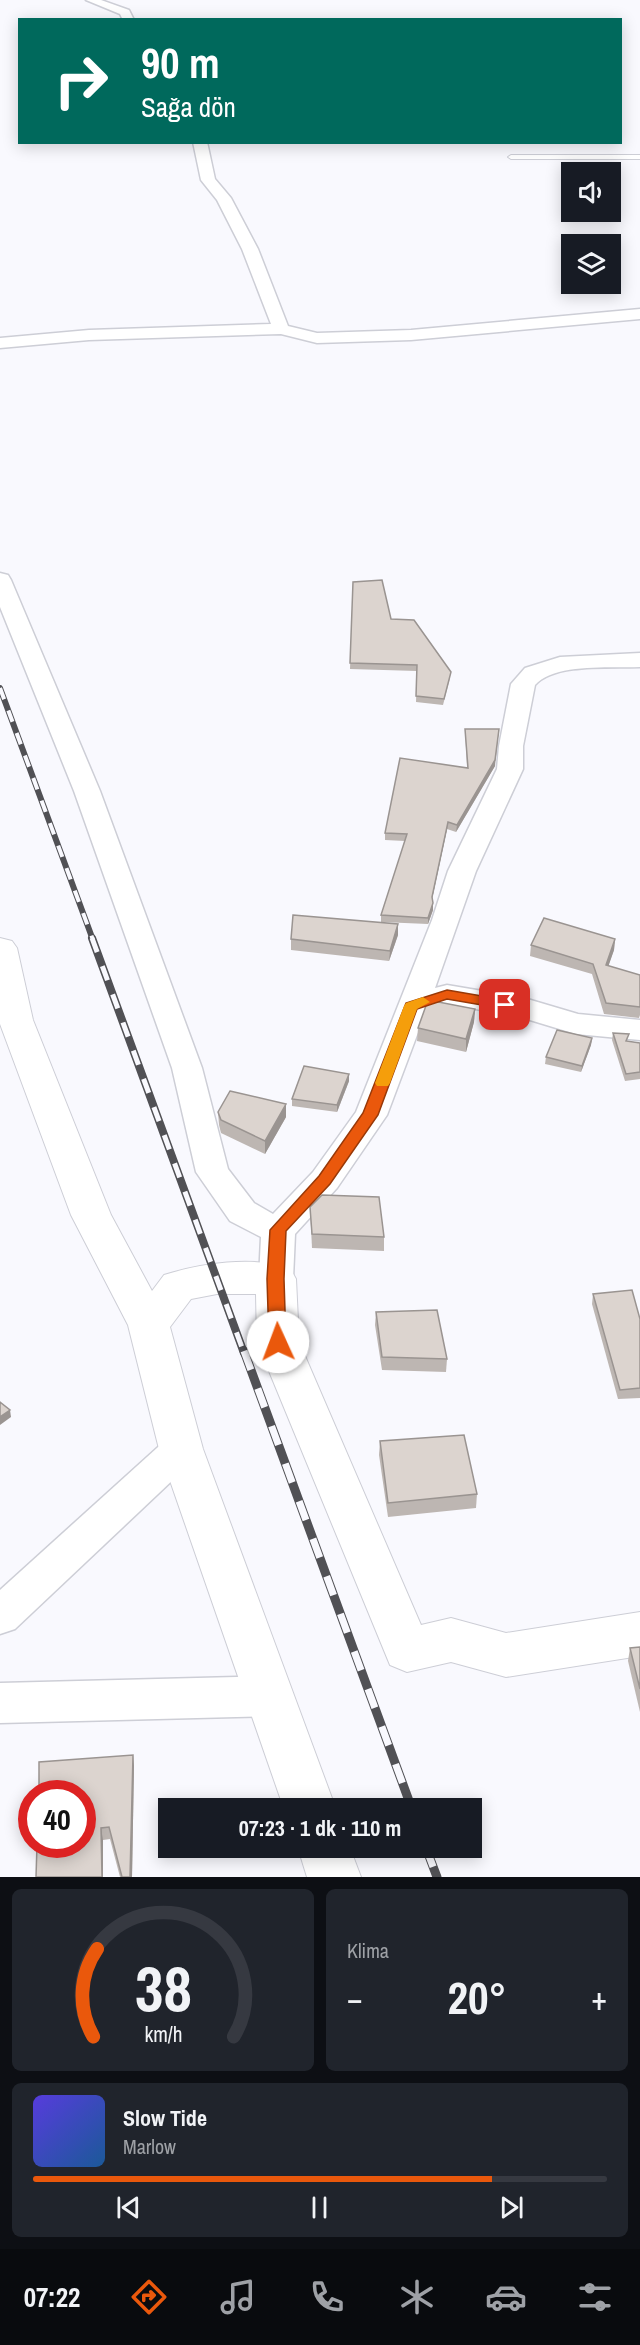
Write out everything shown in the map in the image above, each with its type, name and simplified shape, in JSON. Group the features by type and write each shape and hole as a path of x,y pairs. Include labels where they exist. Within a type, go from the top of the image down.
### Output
{"street":[{"path":"91,0 125,12 128,18"},
{"path":"200,144 208,180 224,198 250,249 281,329"},
{"path":"0,343 89,335 281,329 306,336 340,338 507,327 640,314"},
{"path":"0,580 91,802 187,1068 212,1172 242,1212 264,1226 278,1230"},
{"path":"640,660 560,664 533,673 523,684 510,769 462,871 446,920 371,1115 325,1180 278,1230 276,1279 278,1342 407,1650 452,1640 506,1655 640,1634"},
{"path":"0,948 16,1020 91,1215 149,1325 181,1449 306,1798"},
{"path":"411,1006 447,994 524,1008 576,1024 640,1030"},
{"path":"149,1325 178,1286 217,1279 276,1279"},
{"path":"0,1616 181,1449"},
{"path":"0,1703 271,1696"},
{"path":"327,1858 334,1877"}],"lane":[{"path":"511,158 640,157"}],"building":[{"path":"382,580 391,619 414,620 451,672 444,699 416,696 417,665 350,663 353,582"},
{"path":"465,729 499,729 495,760 457,825 448,822 432,897 433,903 428,918 381,915 407,834 385,833 400,758 468,768"},
{"path":"293,915 398,924 390,951 291,939"},
{"path":"544,918 615,939 606,965 640,975 640,1007 606,1003 593,964 531,945"},
{"path":"428,1000 475,1009 466,1039 418,1028"},
{"path":"557,1030 592,1038 582,1066 546,1057"},
{"path":"613,1033 629,1034 626,1041 640,1043 640,1072 626,1074"},
{"path":"304,1066 349,1074 337,1105 292,1099"},
{"path":"230,1091 286,1104 265,1141 221,1120 218,1112"},
{"path":"322,1195 379,1197 384,1237 312,1234 310,1207"},
{"path":"632,1290 640,1319 640,1388 620,1390 593,1294"},
{"path":"437,1310 447,1359 382,1357 376,1312"},
{"path":"0,1402 10,1410 0,1417"},
{"path":"464,1435 477,1494 388,1503 380,1441"},
{"path":"640,1647 640,1689 630,1648"},
{"path":"133,1755 130,1877 122,1877 109,1827 101,1828 102,1877 36,1877 37,1858 96,1858 96,1780 39,1780 39,1762"}],"railway":[{"path":"0,688 93,940"},
{"path":"92,938 244,1353"},
{"path":"244,1351 408,1798"},
{"path":"430,1858 437,1877"}],"slow traffic":[{"path":"383,1083 411,1006 423,1002"}],"route":[{"path":"278,1342 276,1279 278,1230 325,1180 371,1115 411,1006 447,994 505,1005"}]}
